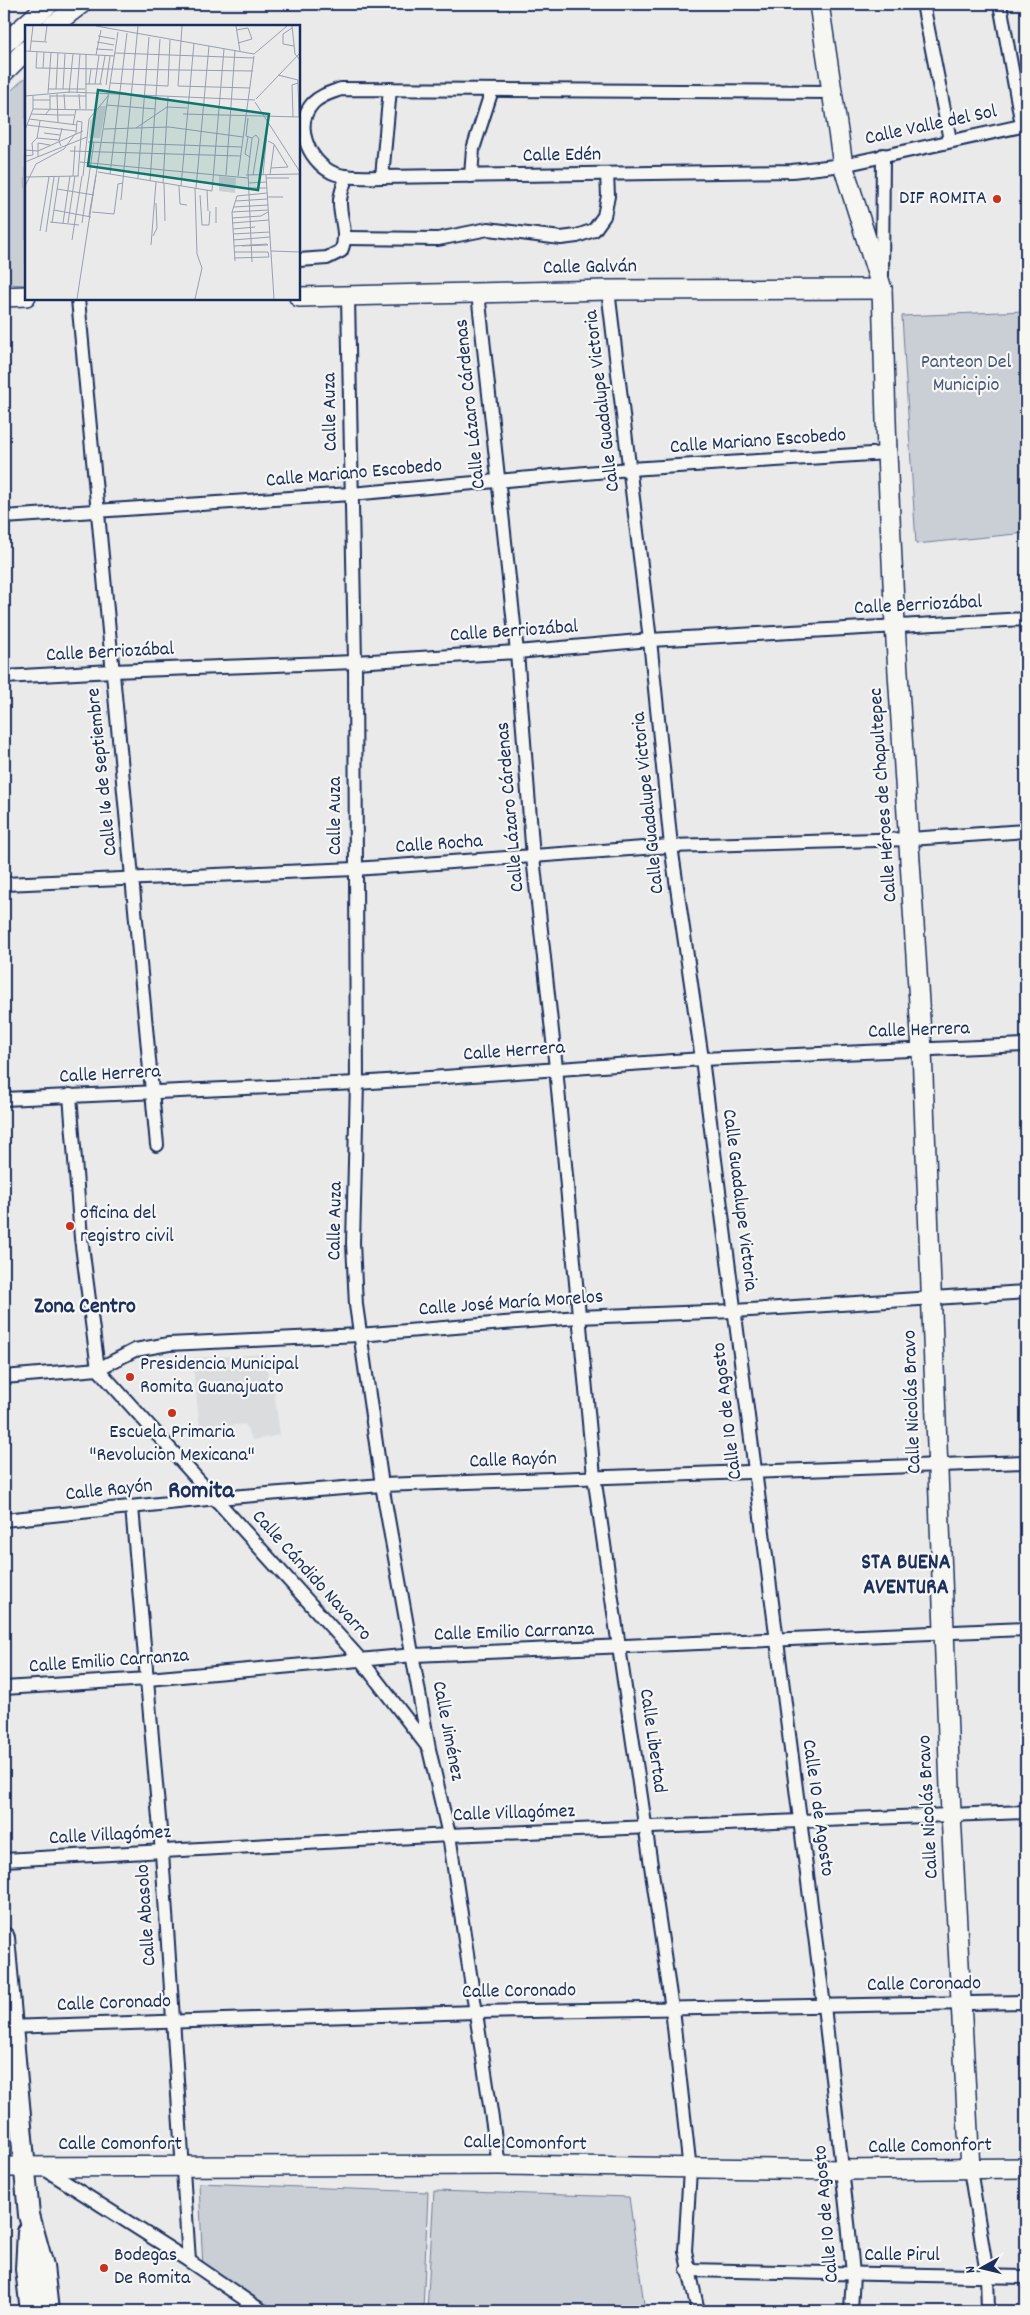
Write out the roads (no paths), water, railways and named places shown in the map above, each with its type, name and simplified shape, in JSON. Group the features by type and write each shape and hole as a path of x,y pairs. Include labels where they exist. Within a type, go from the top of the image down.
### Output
{"main road":[{"path":"4,1938 8,2027 34,2167 26,2269 30,2311"},
{"path":"30,2215 43,2266 48,2311"}],"street":[{"path":"53,25 81,4"},
{"name":"Calle Héroes de Chapultepec","path":"819,4 843,164 882,288 887,453 922,1050 932,1299"},
{"path":"923,4 950,140"},
{"path":"1000,4 1024,125"},
{"path":"26,25 41,12"},
{"path":"4,44 25,26"},
{"path":"4,72 25,51"},
{"path":"382,177 390,88 832,92"},
{"name":"Calle Edén","path":"390,88 341,89 324,94 312,104 305,117 304,133 309,149 320,163 332,172 347,176 382,177 792,171 843,164"},
{"path":"471,176 473,149 492,90"},
{"name":"Calle Valle del Sol","path":"843,164 1024,125"},
{"path":"882,288 883,155"},
{"path":"345,238 438,239 488,229 561,238 577,236 594,230 604,216 608,196 607,174"},
{"path":"300,260 334,256 341,251 345,238 340,200 347,176"},
{"name":"Calle Galván","path":"300,297 608,290 882,288"},
{"name":"Calle Guadalupe Victoria","path":"608,290 650,640 671,846 702,1059 734,1311"},
{"name":"Calle Lázaro Cárdenas","path":"478,293 517,652 533,857 556,1068 578,1317"},
{"path":"4,296 25,296"},
{"name":"Calle Auza","path":"348,297 355,662 357,1083 353,1251 359,1335"},
{"name":"Calle 16 de Septiembre","path":"78,300 157,1145"},
{"name":"Calle Mariano Escobedo","path":"4,517 351,494 630,469 887,453"},
{"name":"Calle Berriozábal","path":"4,677 355,662 517,652 650,640 1026,619"},
{"name":"Calle Rocha","path":"4,884 355,869 671,846 910,839 1026,832"},
{"name":"Calle Herrera","path":"4,1099 357,1083 702,1059 1026,1045"},
{"path":"70,1095 82,1238 98,1369"},
{"name":"Calle José María Morelos","path":"4,1377 98,1369 135,1350 169,1344 359,1335 578,1317 734,1311 1026,1292"},
{"name":"Calle Nicolás Bravo","path":"932,1299 960,2003 970,2169 987,2274 988,2311"},
{"name":"Calle 10 de Agosto","path":"734,1311 775,1641 824,2006 843,2170 852,2274 851,2311"},
{"name":"Calle Libertad","path":"578,1317 594,1476 672,2009 690,2170 685,2233 687,2270 698,2311"},
{"name":"Calle Jiménez","path":"359,1335 382,1485 414,1655 429,1748 449,1835 499,2165"},
{"name":"Calle Cándido Navarro","path":"98,1369 217,1498 361,1660 429,1748"},
{"name":"Calle Rayón","path":"4,1520 217,1498 382,1485 1026,1462"},
{"name":"Calle Abasolo","path":"132,1507 162,1852 189,2261"},
{"name":"Calle Emilio Carranza","path":"4,1688 148,1679 414,1655 619,1648 1026,1629"},
{"name":"Calle Villagómez","path":"4,1860 449,1835 1026,1812"},
{"name":"Calle Coronado","path":"8,2027 476,2012 1026,2002"},
{"name":"Calle Comonfort","path":"4,2167 184,2168 499,2165 690,2170 1026,2168"},
{"path":"34,2167 189,2261 260,2310"},
{"name":"Calle Pirul","path":"687,2270 852,2274 987,2274 1026,2277"}],"place":[{"name":"DIF ROMITA","path":"997,199"},
{"name":"oficina del registro civil","path":"70,1226"},
{"name":"Presidencia Municipal Romita Guanajuato","path":"130,1377"},
{"name":"Escuela Primaria \"Revolucion Mexicana\"","path":"172,1413"},
{"name":"Bodegas De Romita","path":"104,2268"}],"district":[{"name":"Zona Centro","path":"85,1307"},
{"name":"Romita","path":"201,1492"},
{"name":"STA BUENA AVENTURA","path":"906,1576"}],"park label":[{"name":"Panteon Del Municipio","path":"966,374"}]}
